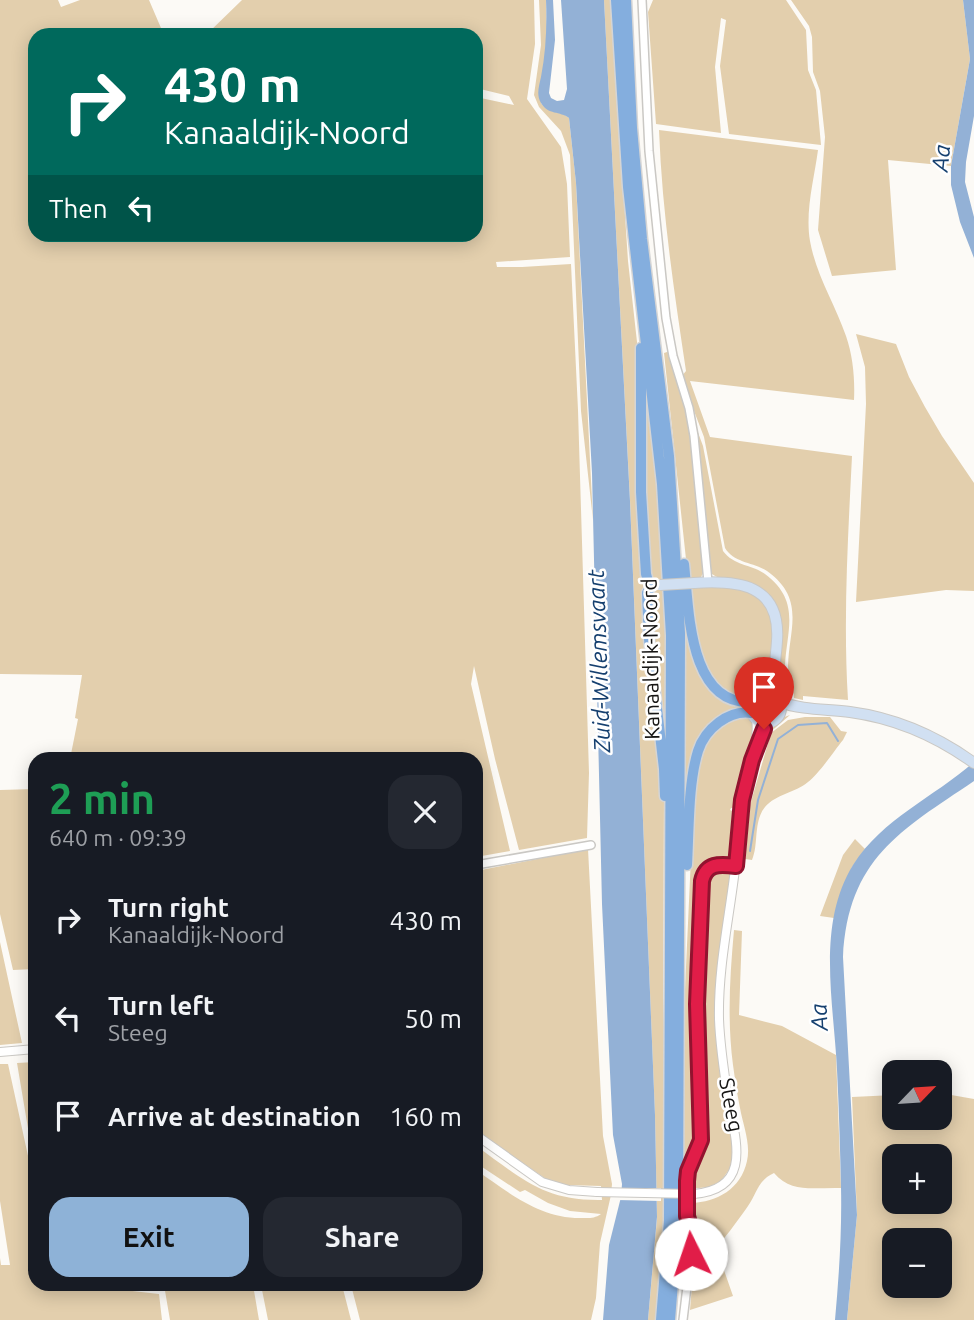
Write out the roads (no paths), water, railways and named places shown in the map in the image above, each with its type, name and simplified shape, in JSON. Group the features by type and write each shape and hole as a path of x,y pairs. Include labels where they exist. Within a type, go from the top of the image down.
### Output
{"highway":[{"name":"Kanaaldijk-Noord","path":"616,0 628,187 667,544 671,635 669,1214 661,1320"},
{"name":"Kanaaldijk-Noord","path":"626,0 632,128 673,506 680,633 678,1214 670,1320"},
{"path":"641,307 641,492 646,574 648,581 656,585 647,593 649,639 664,769 671,871"},
{"path":"673,506 679,524 688,605 700,667 709,682 722,694 754,711"},
{"path":"681,898 686,878 698,751 716,724 738,713 754,711"}],"main road":[{"path":"656,585 708,582 739,584 751,587 765,597 777,622 780,714"},
{"path":"776,652 754,711 768,723 780,714 817,709"},
{"path":"762,693 817,709 852,713 894,723 932,737 973,762"}],"street":[{"path":"642,0 649,151 666,318 694,436 708,582"},
{"name":"Steeg","path":"752,760 754,711"},
{"name":"Steeg","path":"483,1140 542,1182 569,1190 694,1194 716,1189 733,1171 738,1154 722,1063 719,1019 723,952 736,866 742,800 752,760 768,723"},
{"path":"483,864 591,845"},
{"path":"684,1320 693,1237 687,1213 688,1171 701,1140 697,1004 702,881 704,873 711,866 736,866"},
{"path":"0,1052 28,1050"}],"water":[{"name":"Zuid-Willemsvaart","path":"546,0 553,0 555,40 549,93 551,98 557,101 564,100 567,89 561,0 604,0 630,501 655,1115 657,1217 648,1320 603,1320 609,1245 622,1184 613,1135 602,904 592,473 576,183 569,118 544,107 538,94 545,48"},
{"path":"963,0 974,0 974,116 965,182 974,217 974,258 960,222 951,185 951,166 970,59"},
{"path":"974,762 974,781 901,833 867,871 855,895 847,923 843,957 857,1215 847,1320 835,1320 841,1204 838,1085 830,965 834,913 853,865 865,849 894,821"}],"waterway":[{"path":"750,851 758,800 778,739 798,725 827,723 838,741"}],"water label":[{"name":"Aa","path":"941,158"},
{"name":"Aa","path":"819,1017"}]}
